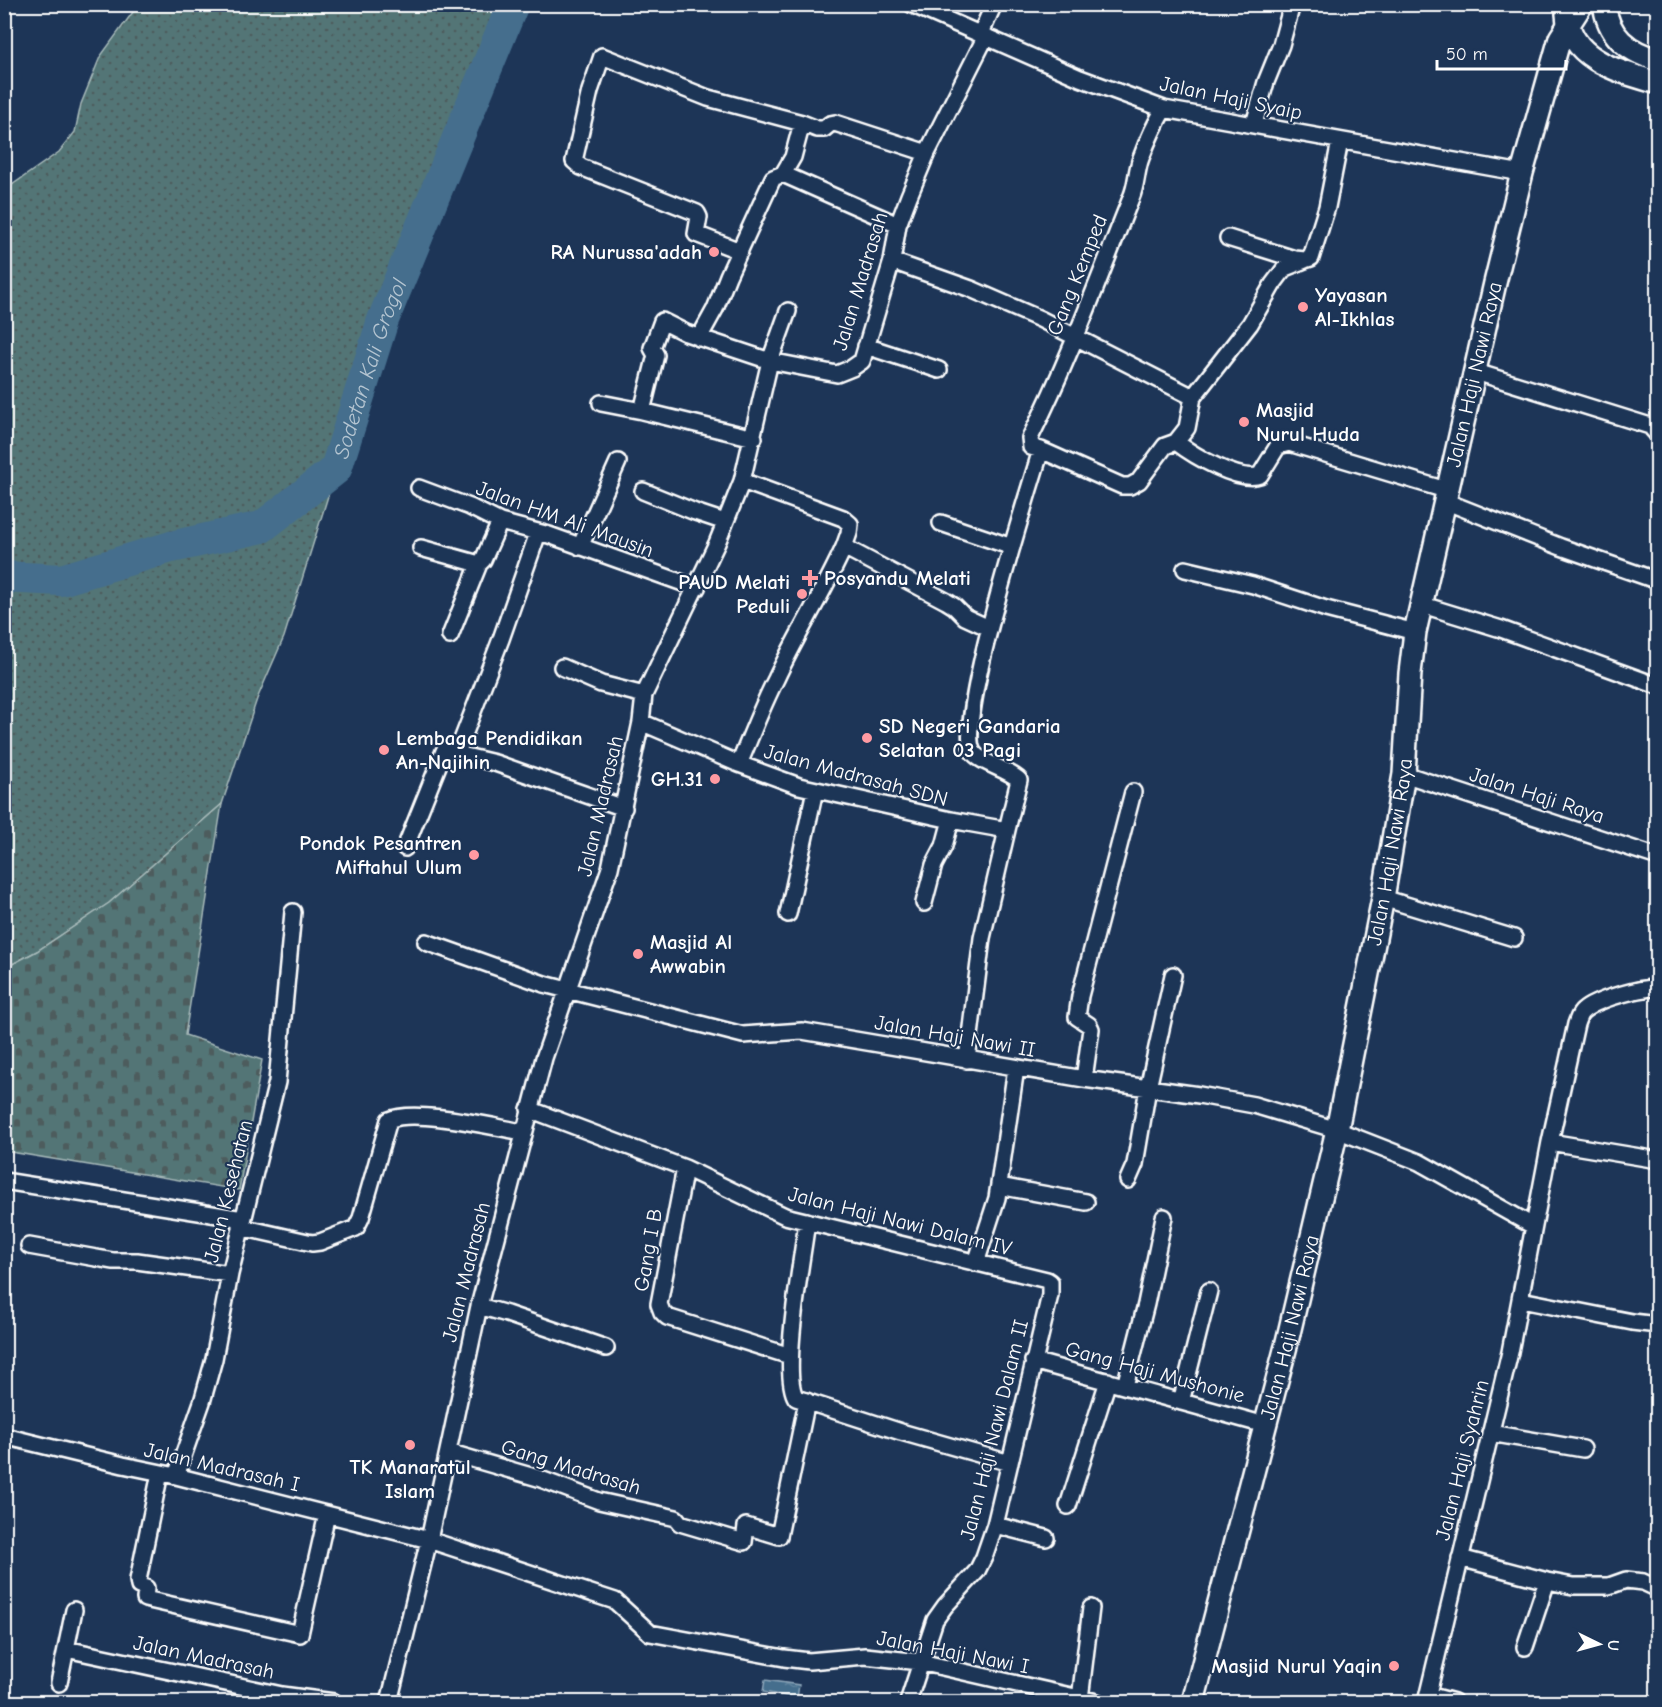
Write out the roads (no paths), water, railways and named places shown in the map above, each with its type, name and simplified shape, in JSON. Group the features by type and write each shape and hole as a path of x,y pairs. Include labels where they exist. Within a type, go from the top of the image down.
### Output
{"street":[{"name":"Jalan Haji Syaip","path":"911,4 1080,78 1164,109 1522,173"},
{"name":"Jalan Madrasah","path":"389,1702 429,1540 479,1306 523,1132 567,988 610,868 641,722 644,695 697,588 742,481 770,361 837,374 862,361 892,261 898,225 927,153 984,34 994,4"},
{"name":"Jalan Haji Nawi Raya","path":"1193,1702 1286,1346 1337,1130 1383,898 1404,774 1410,673 1416,633 1522,173 1567,15 1582,4"},
{"path":"1604,4 1612,32 1635,52 1658,60"},
{"path":"1254,124 1291,8"},
{"path":"1567,15 1580,46 1591,57 1606,66 1658,83"},
{"path":"740,252 696,234 698,213 581,167 574,161 590,91 602,56 708,98 817,129 824,129 835,123 927,153"},
{"name":"Gang Kemped","path":"1041,450 1031,447 1030,438 1100,280 1118,226 1132,196 1141,158 1164,109"},
{"path":"692,335 715,309 773,178 783,174 793,157 802,123"},
{"path":"967,1060 987,912 1019,782 1018,778 975,755 970,745 970,725 989,628 1041,450 1122,486 1130,486 1139,481 1166,446 1176,442 1187,428 1193,397 1250,324 1285,268 1311,258 1314,254 1327,207 1340,141"},
{"path":"783,174 898,225"},
{"path":"1228,238 1287,257 1305,260"},
{"path":"892,261 971,289 1075,335 1193,397"},
{"path":"642,411 656,355 652,348 660,322 664,321 692,335 770,361 789,310"},
{"path":"866,345 939,370"},
{"path":"1476,372 1655,425"},
{"path":"601,403 753,438"},
{"path":"1176,442 1201,459 1248,476 1260,475 1278,446 1289,443 1448,496 1561,547 1658,581"},
{"path":"580,547 618,462"},
{"path":"742,481 843,518 850,524 844,547 946,601 964,617 989,628"},
{"name":"Jalan HM Ali Mausin","path":"419,488 470,507 500,522 697,588"},
{"path":"643,490 695,512 726,522"},
{"path":"450,636 479,564 500,522"},
{"path":"941,523 1012,547"},
{"path":"405,848 501,639 538,533"},
{"name":"Jalan Madrasah SDN","path":"738,764 774,681 811,609 830,578 844,547"},
{"path":"421,548 479,564"},
{"path":"1185,569 1253,585 1326,609 1416,633"},
{"path":"1423,605 1501,628 1658,686"},
{"path":"562,667 601,684 644,695"},
{"name":"Jalan Madrasah SDN","path":"641,722 784,782 951,820 944,846 934,865 924,903"},
{"path":"451,752 516,770 624,808"},
{"name":"Jalan Haji Raya","path":"1404,774 1658,857"},
{"path":"788,914 815,790"},
{"path":"1084,1079 1091,1029 1089,1024 1077,1017 1080,996 1133,792"},
{"path":"951,820 1007,830"},
{"path":"1383,898 1514,938"},
{"name":"Jalan Kesehatan","path":"176,1476 208,1381 230,1274 277,1082 293,912"},
{"name":"Jalan Haji Nawi II","path":"426,942 544,984 567,988 743,1035 802,1031 967,1060 1254,1105 1337,1130"},
{"path":"1128,1180 1135,1164 1148,1088 1173,975"},
{"name":"Jalan Haji Syahrin","path":"1427,1699 1521,1300 1533,1226 1576,1023 1580,1014 1595,1004 1621,994 1658,988"},
{"path":"976,1263 999,1186 1016,1068"},
{"name":"Jalan Haji Nawi Dalam IV","path":"529,1109 685,1168 785,1216 1047,1280 1051,1284 1050,1295"},
{"path":"4,1181 242,1223 312,1243 356,1228 361,1218 389,1120 397,1116 440,1119 523,1132"},
{"path":"1337,1130 1419,1162 1533,1226"},
{"path":"1550,1142 1658,1160"},
{"name":"Gang I B","path":"685,1168 659,1304 662,1312 667,1317 790,1356"},
{"path":"999,1186 1086,1202"},
{"path":"1125,1386 1146,1304 1164,1217"},
{"path":"807,1221 790,1356 796,1398 901,1432 1010,1463"},
{"path":"29,1246 113,1261 137,1261 230,1274"},
{"path":"1181,1402 1209,1291"},
{"name":"Jalan Haji Nawi Dalam II","path":"908,1702 935,1620 945,1605 977,1571 987,1550 995,1526 1050,1295"},
{"path":"1521,1300 1658,1325"},
{"path":"479,1306 606,1348"},
{"name":"Gang Haji Mushonie","path":"1033,1360 1265,1425"},
{"path":"1068,1506 1108,1382"},
{"name":"Gang Madrasah","path":"448,1452 538,1478 598,1501 676,1518 680,1523 744,1542 746,1526 779,1536 807,1401"},
{"path":"1490,1433 1583,1449"},
{"name":"Jalan Madrasah I","path":"4,1436 176,1476 429,1540"},
{"path":"160,1473 138,1580 139,1586 146,1588 145,1599 300,1634 327,1514"},
{"path":"995,1526 1046,1538"},
{"name":"Jalan Haji Nawi I","path":"429,1540 615,1601 650,1633 809,1661 865,1656 920,1662 1087,1701"},
{"path":"1460,1558 1547,1581 1594,1587 1609,1586 1626,1580 1643,1582 1658,1589"},
{"path":"1525,1647 1547,1581"},
{"path":"1087,1701 1091,1608"},
{"path":"59,1683 74,1610"},
{"name":"Jalan Madrasah","path":"66,1649 282,1695 334,1702"},
{"path":"1427,1699 1454,1702"}],"water":[{"path":"765,1680 799,1685 797,1698 763,1692"}],"waterway":[{"name":"Sodetan Kali Grogol","path":"4,577 61,580 171,547 262,527 336,469 383,320 513,4"}],"place":[{"name":"RA Nurussa'adah","path":"714,252"},
{"name":"Yayasan Al-Ikhlas","path":"1303,307"},
{"name":"Masjid Nurul Huda","path":"1244,422"},
{"name":"Posyandu Melati","path":"810,578"},
{"name":"PAUD Melati Peduli","path":"802,594"},
{"name":"SD Negeri Gandaria Selatan 03 Pagi","path":"867,738"},
{"name":"Lembaga Pendidikan An-Najihin","path":"384,750"},
{"name":"GH.31","path":"715,779"},
{"name":"Pondok Pesantren Miftahul Ulum","path":"474,855"},
{"name":"Masjid Al Awwabin","path":"638,954"},
{"name":"TK Manaratul Islam","path":"410,1445"},
{"name":"Masjid Nurul Yaqin","path":"1394,1666"}]}
